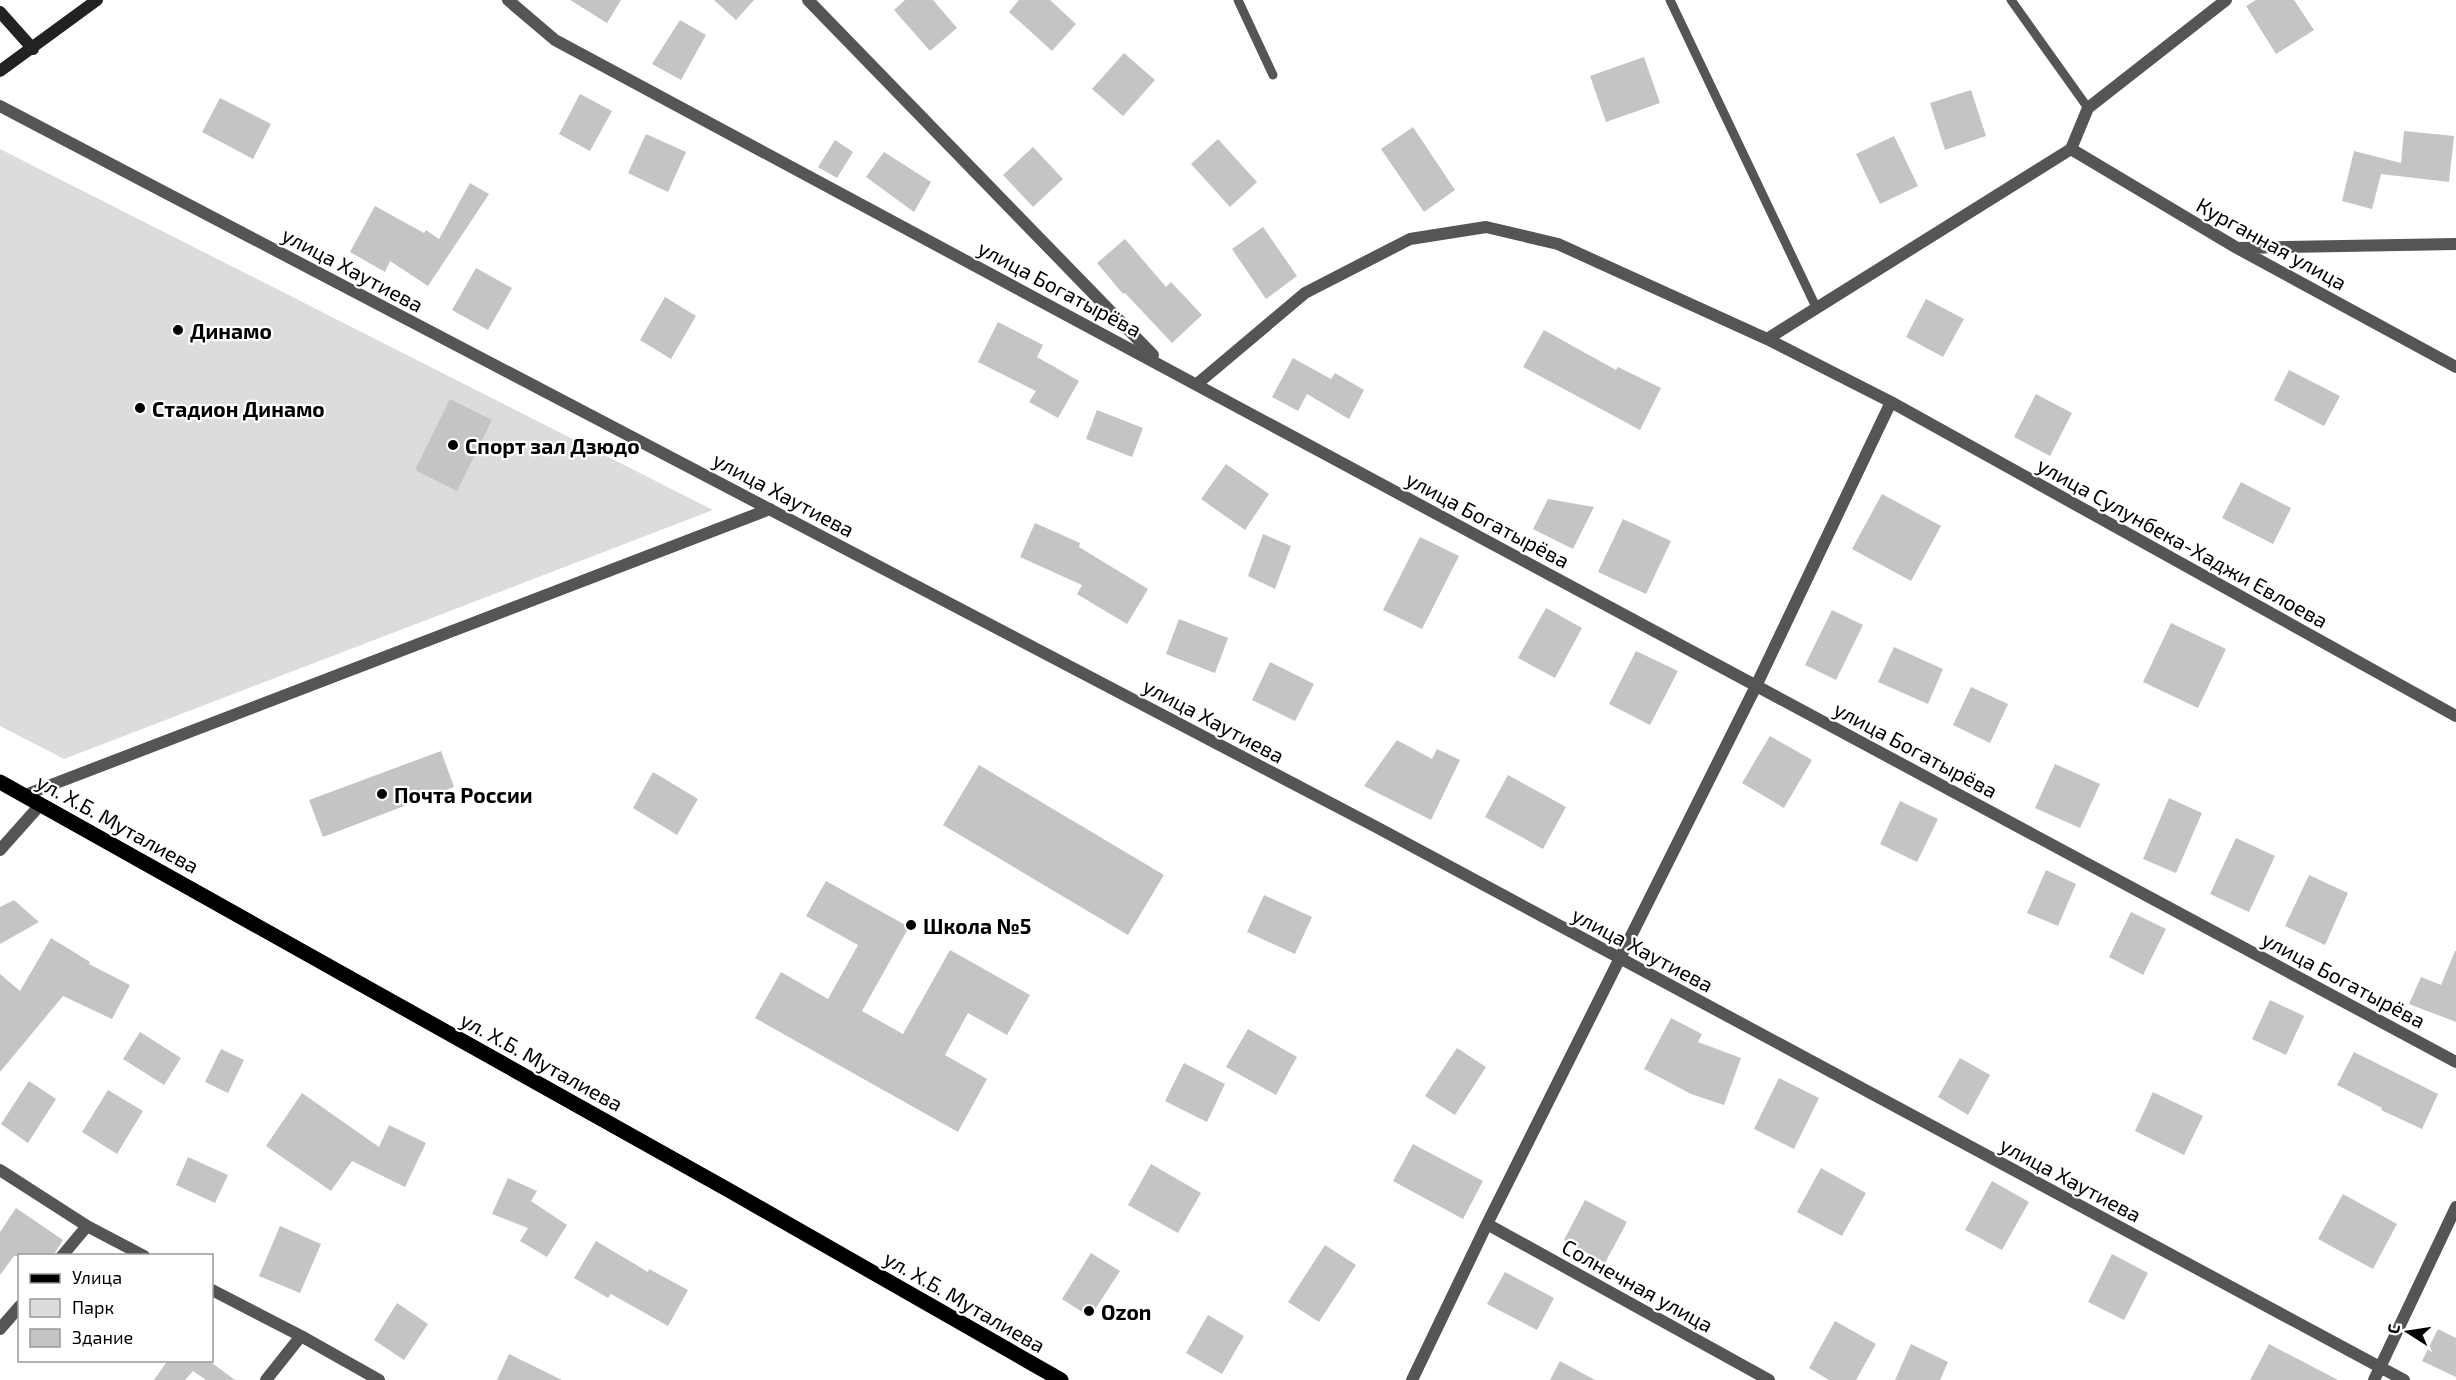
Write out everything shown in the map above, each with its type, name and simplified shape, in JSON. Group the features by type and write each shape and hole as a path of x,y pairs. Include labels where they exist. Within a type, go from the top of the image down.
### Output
{"main road":[{"name":"ул. Х.Б. Муталиева","path":"0,782 1061,1380"}],"street":[{"path":"0,71 97,0"},
{"name":"улица Богатырёва","path":"508,0 555,40 2456,1062"},
{"path":"808,0 1162,365"},
{"path":"1767,339 2071,148 2088,108 2226,0"},
{"path":"0,12 33,49"},
{"name":"улица Хаутиева","path":"0,106 1380,829 2404,1380"},
{"name":"Курганная улица","path":"2071,148 2237,248 2456,367"},
{"name":"улица Сулунбека-Хаджи Евлоева","path":"1197,384 1305,293 1410,239 1486,227 1558,244 1767,339 1891,402 2456,716"},
{"path":"2237,248 2456,244"},
{"path":"1412,1380 1487,1224 1756,686 1891,402"},
{"path":"25,795 770,509"},
{"path":"0,850 42,804"},
{"path":"0,1170 87,1227 140,1254"},
{"path":"2374,1380 2456,1207"},
{"name":"Солнечная улица","path":"1487,1224 1769,1380"},
{"path":"64,1254 87,1227"},
{"path":"213,1291 379,1380"},
{"path":"0,1329 18,1308"},
{"path":"266,1380 301,1336"}],"lane":[{"path":"1238,0 1273,75"},
{"path":"1670,0 1817,309"},
{"path":"2011,0 2088,108"}],"green space":[{"name":"Динамо","path":"0,149 713,510 64,759 0,726"}],"building":[{"path":"570,0 621,0 607,23"},
{"path":"714,0 754,0 736,20"},
{"path":"905,0 933,0 957,28 930,51 894,10"},
{"path":"1019,0 1050,0 1076,24 1052,51 1009,12"},
{"path":"2256,0 2294,0 2314,30 2276,54 2246,6"},
{"path":"680,20 706,35 681,80 652,64"},
{"path":"1124,53 1155,80 1123,116 1092,89"},
{"path":"1644,57 1660,103 1606,122 1590,76"},
{"path":"1971,90 1986,136 1945,150 1930,103"},
{"path":"580,94 612,111 590,151 559,134"},
{"path":"220,98 271,124 253,159 202,132"},
{"path":"1413,127 1455,190 1424,212 1381,149"},
{"path":"2404,131 2454,136 2449,182 2381,174 2372,209 2342,201 2354,151 2401,163"},
{"path":"646,134 686,152 668,192 628,173"},
{"path":"1894,136 1918,186 1880,204 1856,154"},
{"path":"1218,139 1257,182 1230,207 1191,164"},
{"path":"835,140 853,152 837,178 818,167"},
{"path":"1033,147 1063,179 1033,207 1003,175"},
{"path":"884,152 931,182 914,212 866,177"},
{"path":"470,183 489,194 428,286 390,261 385,272 350,252 375,206 424,233 426,230 439,239"},
{"path":"1263,227 1297,276 1266,299 1232,249"},
{"path":"1125,239 1166,287 1171,282 1202,315 1172,343 1125,293 1123,294 1097,263"},
{"path":"476,268 512,288 488,330 452,310"},
{"path":"665,297 696,316 671,359 640,340"},
{"path":"1926,299 1964,319 1943,357 1906,337"},
{"path":"998,322 1043,345 1037,357 1079,381 1058,418 1029,402 1036,391 978,362"},
{"path":"1544,330 1616,370 1618,367 1661,388 1640,430 1523,367"},
{"path":"1293,358 1331,379 1335,373 1364,390 1349,419 1307,394 1298,411 1272,397"},
{"path":"2289,370 2340,396 2324,426 2274,400"},
{"path":"2036,394 2072,413 2050,456 2014,437"},
{"name":"Спорт зал Дзюдо","path":"450,399 492,420 457,491 415,470"},
{"path":"1097,410 1143,428 1132,457 1086,439"},
{"path":"1226,464 1269,494 1245,530 1201,499"},
{"path":"2241,482 2291,508 2273,544 2222,518"},
{"path":"1882,494 1941,526 1911,581 1852,549"},
{"path":"1548,499 1594,507 1573,549 1533,529"},
{"path":"1623,519 1671,541 1646,594 1598,572"},
{"path":"1035,523 1080,543 1079,547 1148,589 1127,624 1077,594 1082,585 1020,557"},
{"path":"1263,534 1291,546 1275,589 1248,576"},
{"path":"1420,537 1459,556 1422,629 1383,610"},
{"path":"1546,608 1582,628 1555,678 1518,658"},
{"path":"1832,610 1863,625 1836,680 1805,665"},
{"path":"1179,619 1228,638 1215,673 1166,654"},
{"path":"2171,623 2226,649 2198,708 2143,682"},
{"path":"1894,647 1943,669 1928,704 1878,682"},
{"path":"1636,651 1678,671 1650,725 1609,704"},
{"path":"1270,662 1314,684 1295,721 1252,700"},
{"path":"1971,687 2008,704 1990,743 1953,725"},
{"path":"1770,736 1812,760 1784,808 1742,783"},
{"path":"1397,740 1432,759 1437,749 1460,760 1431,820 1364,786"},
{"name":"Почта России","path":"441,751 454,787 323,837 309,800"},
{"path":"2055,764 2100,784 2080,828 2035,808"},
{"path":"979,765 1164,875 1128,935 943,825"},
{"path":"653,772 698,799 677,835 633,808"},
{"path":"1508,775 1566,807 1543,849 1485,817"},
{"path":"2169,798 2202,813 2176,873 2143,859"},
{"path":"1900,801 1938,819 1917,862 1880,844"},
{"path":"2236,838 2275,856 2249,912 2210,894"},
{"path":"2046,870 2076,884 2058,926 2027,913"},
{"path":"2309,875 2348,893 2325,945 2285,926"},
{"name":"Школа №5","path":"826,881 909,927 862,1011 903,1034 950,950 1030,995 1007,1035 968,1013 945,1055 987,1079 958,1132 755,1018 781,972 828,999 858,945 806,916"},
{"path":"1264,895 1312,917 1295,954 1247,932"},
{"path":"14,900 39,922 0,944 0,907"},
{"path":"2131,912 2166,929 2143,975 2109,957"},
{"path":"51,938 90,962 89,964 130,985 112,1019 63,996 0,1072 0,974 20,991"},
{"path":"2455,951 2456,1022 2409,1004 2421,977 2441,985"},
{"path":"2270,1000 2304,1016 2286,1055 2252,1039"},
{"path":"1671,1018 1702,1034 1698,1042 1741,1058 1724,1105 1691,1094 1644,1069"},
{"path":"1248,1029 1297,1057 1276,1095 1226,1067"},
{"path":"140,1032 181,1058 164,1085 123,1059"},
{"path":"1457,1048 1486,1067 1455,1115 1425,1096"},
{"path":"221,1049 244,1060 228,1093 205,1082"},
{"path":"2354,1052 2438,1094 2422,1129 2381,1110 2382,1108 2337,1085"},
{"path":"1960,1058 1990,1075 1968,1115 1938,1097"},
{"path":"1184,1063 1225,1084 1207,1122 1165,1101"},
{"path":"1779,1078 1819,1098 1794,1149 1754,1129"},
{"path":"29,1081 56,1099 28,1143 1,1124"},
{"path":"108,1090 143,1111 117,1154 82,1132"},
{"path":"2153,1092 2203,1116 2184,1155 2135,1131"},
{"path":"302,1093 379,1147 389,1125 426,1143 405,1187 352,1161 331,1191 266,1146"},
{"path":"1413,1144 1483,1181 1463,1219 1393,1181"},
{"path":"188,1157 228,1175 215,1203 176,1185"},
{"path":"1151,1164 1201,1193 1178,1233 1128,1205"},
{"path":"1821,1168 1866,1193 1842,1236 1797,1212"},
{"path":"508,1178 537,1191 531,1201 567,1225 547,1257 520,1241 528,1228 492,1214"},
{"path":"1992,1181 2029,1202 2002,1250 1965,1230"},
{"path":"2343,1194 2397,1224 2373,1269 2318,1239"},
{"path":"1585,1200 1627,1222 1605,1263 1564,1240"},
{"path":"16,1208 63,1240 54,1254 14,1256 0,1275 0,1232"},
{"path":"280,1226 321,1244 300,1293 259,1276"},
{"path":"596,1241 648,1272 649,1269 688,1290 668,1326 611,1294 608,1298 574,1278"},
{"path":"1325,1245 1356,1265 1319,1322 1288,1302"},
{"path":"1091,1253 1120,1271 1090,1317 1062,1299"},
{"path":"2112,1254 2148,1273 2124,1320 2088,1302"},
{"path":"1505,1272 1554,1298 1537,1330 1487,1304"},
{"path":"397,1303 428,1324 404,1360 374,1340"},
{"path":"1208,1315 1244,1336 1222,1374 1186,1353"},
{"path":"1835,1321 1876,1344 1856,1380 1829,1380 1809,1368"},
{"path":"2438,1329 2456,1338 2456,1377 2422,1361"},
{"path":"1911,1344 1948,1362 1940,1380 1895,1380"},
{"path":"2269,1344 2338,1380 2250,1380"},
{"path":"509,1354 562,1380 497,1380"},
{"path":"1560,1361 1595,1380 1550,1380"},
{"path":"167,1362 211,1362 235,1380 206,1380 193,1371 185,1380 154,1380"}],"place":[{"name":"Динамо","path":"178,330"},
{"name":"Стадион Динамо","path":"140,408"},
{"name":"Спорт зал Дзюдо","path":"453,445"},
{"name":"Почта России","path":"382,794"},
{"name":"Школа №5","path":"911,925"},
{"name":"Ozon","path":"1089,1311"}]}
